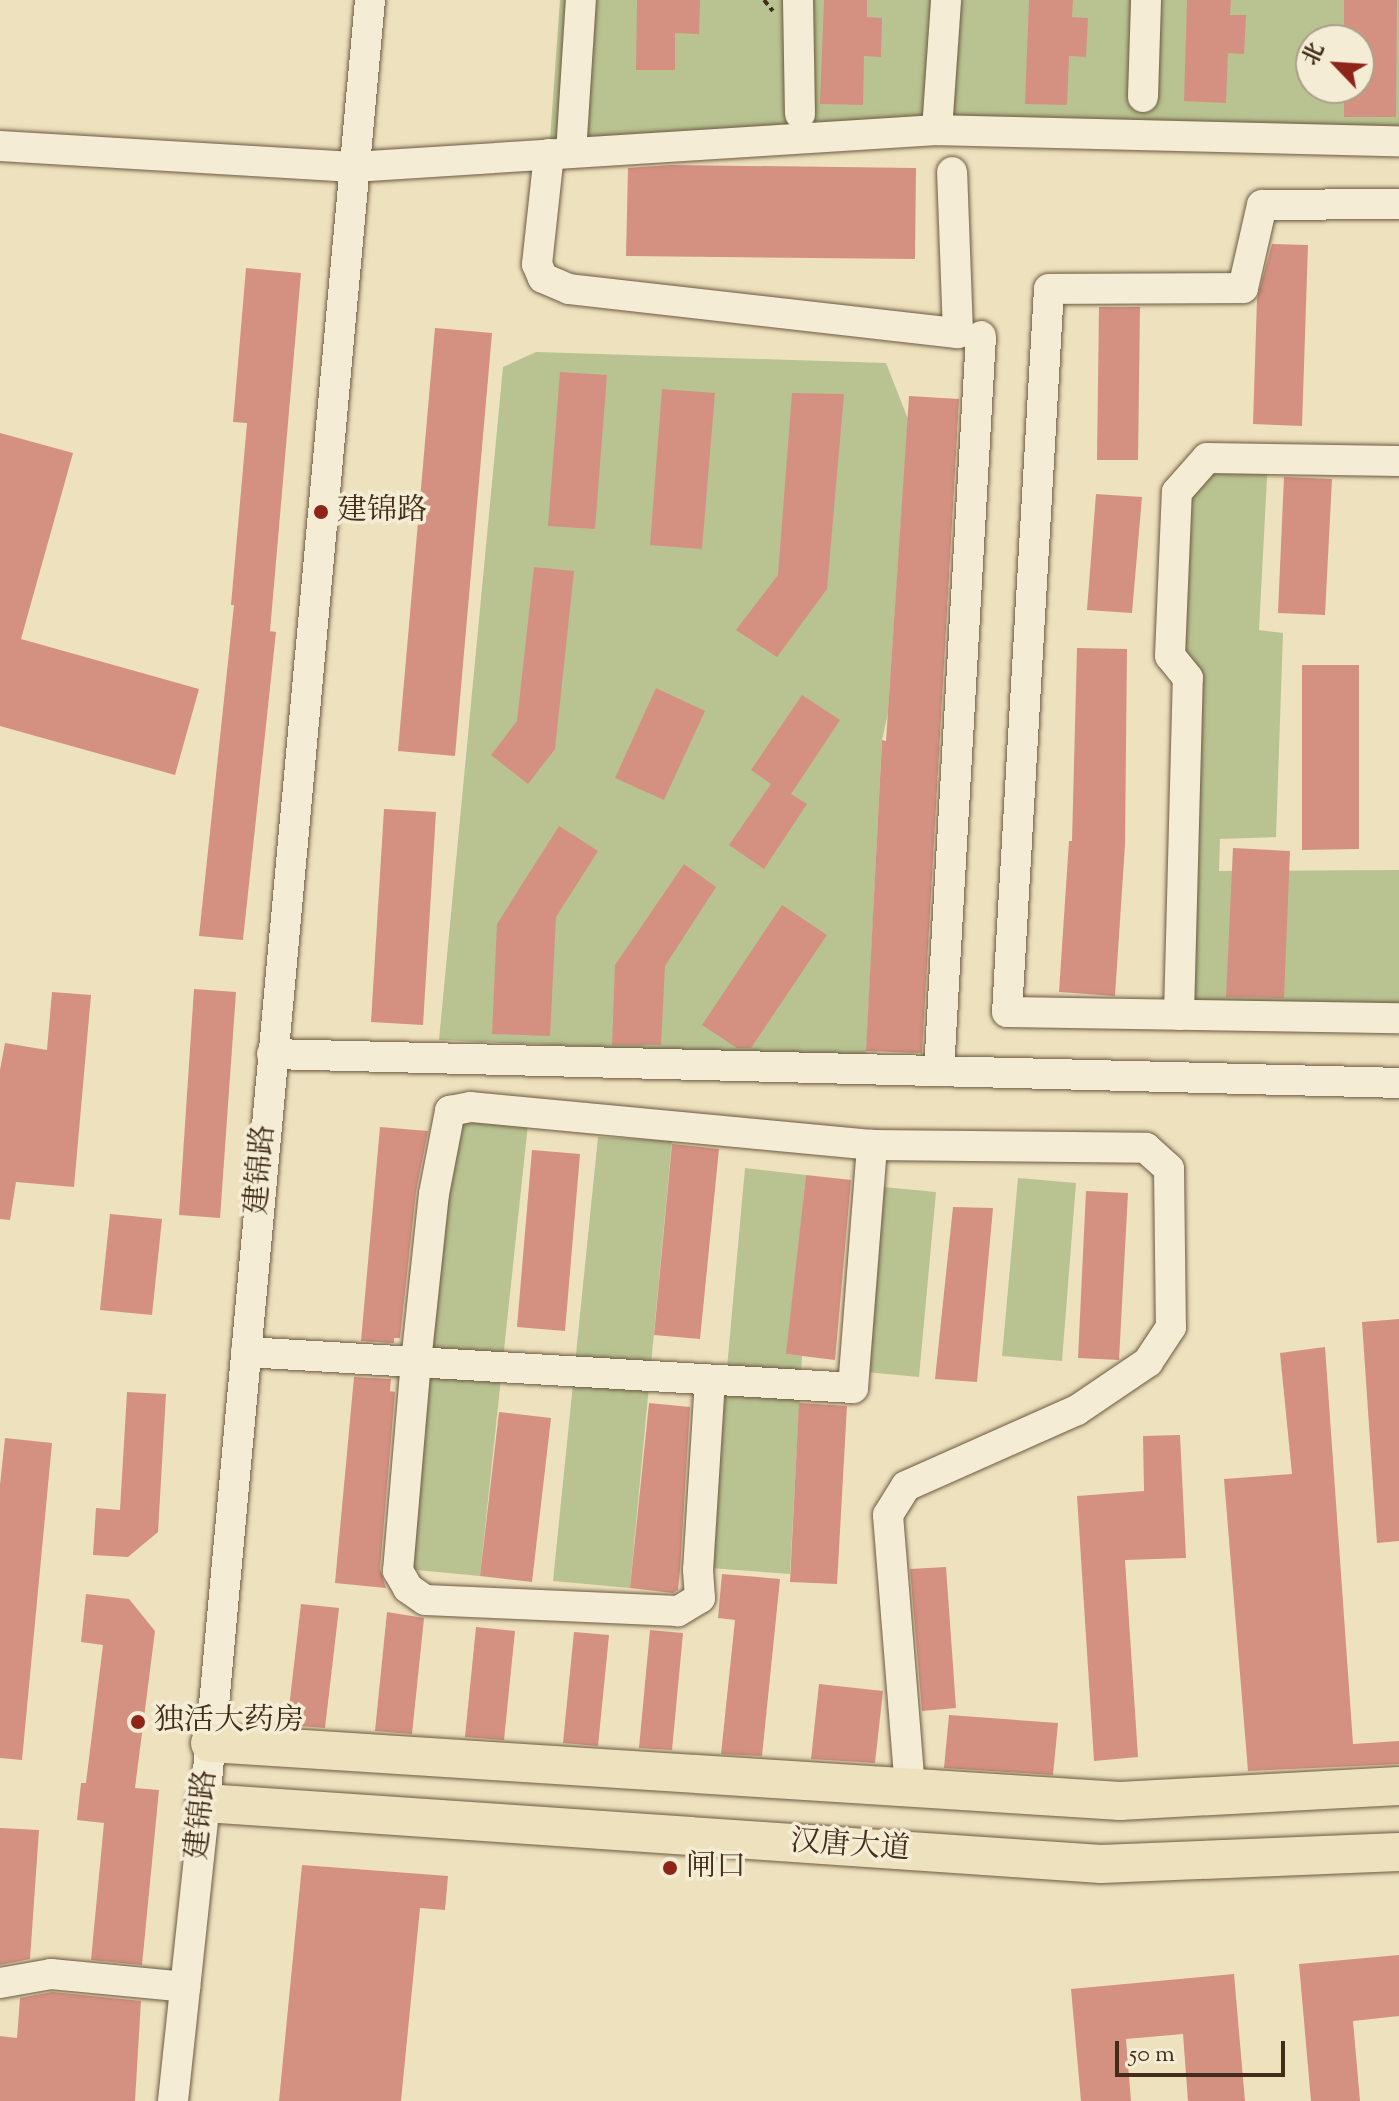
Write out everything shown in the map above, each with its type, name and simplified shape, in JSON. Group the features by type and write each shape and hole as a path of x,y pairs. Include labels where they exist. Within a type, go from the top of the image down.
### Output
{"main road":[{"path":"210,1743 1120,1801 1399,1786"},
{"name":"汉唐大道","path":"205,1803 1101,1864 1399,1852"}],"street":[{"path":"581,0 560,154 537,264 543,278 569,289 958,333 952,172"},
{"path":"798,0 800,114"},
{"path":"937,130 946,0"},
{"path":"1143,97 1146,0"},
{"name":"建锦路","path":"173,2101 205,1803 368,3"},
{"path":"0,146 353,167 937,130 1399,141"},
{"path":"1399,204 1262,205 1243,288 1049,289 1007,1012 1399,1018"},
{"path":"939,1071 981,336"},
{"path":"1179,1015 1188,678 1170,656 1177,492 1207,458 1399,461"},
{"path":"272,1054 1399,1083"},
{"path":"710,1380 698,1570 700,1598 678,1611 425,1600 408,1588 398,1571 416,1362 434,1194 450,1111 471,1107 872,1145 1146,1148 1169,1169 1171,1327 1148,1362 1077,1410 906,1486 888,1515 910,1787"},
{"path":"246,1352 853,1388 872,1145"},
{"path":"0,1983 51,1974 185,1987"}],"green space":[{"path":"560,0 1399,0 1399,141 937,130 549,154"},
{"path":"536,352 886,363 908,419 888,713 882,740 866,1059 439,1040 503,367"},
{"path":"1207,458 1268,459 1259,630 1283,633 1276,837 1220,839 1219,871 1399,870 1399,1018 1179,1015 1188,678 1170,656 1177,492"},
{"path":"455,1118 528,1124 480,1576 406,1569"},
{"path":"598,1137 672,1141 630,1588 553,1581"},
{"path":"745,1168 806,1175 787,1354 802,1356 790,1574 709,1568"},
{"path":"1018,1178 1076,1183 1062,1361 1002,1356"},
{"path":"883,1187 936,1192 919,1377 866,1372"}],"building":[{"path":"637,0 700,0 699,34 675,33 675,70 636,70"},
{"path":"824,0 867,0 867,17 882,18 881,57 864,56 863,105 820,104"},
{"path":"1029,0 1073,0 1072,17 1088,18 1086,57 1069,56 1067,105 1025,104"},
{"path":"1187,0 1231,0 1230,15 1246,15 1244,54 1228,53 1226,103 1184,101"},
{"path":"1344,0 1397,0 1396,117 1344,117 1344,104 1375,104 1375,24 1344,24"},
{"path":"672,165 916,168 915,259 626,256 628,168"},
{"path":"1272,244 1308,245 1302,426 1253,424 1257,299"},
{"path":"246,268 301,273 270,631 276,632 243,940 199,936 234,605 231,605 247,423 233,422"},
{"path":"1099,307 1140,307 1138,460 1097,460"},
{"path":"435,328 492,333 455,756 398,751"},
{"path":"560,372 607,375 595,529 548,526"},
{"path":"662,389 715,393 702,549 650,545"},
{"path":"792,393 844,394 827,589 777,657 736,630 778,575"},
{"path":"909,396 959,399 922,1053 866,1051 882,740 886,741"},
{"path":"0,433 73,453 21,639 199,689 175,775 0,726"},
{"path":"1284,477 1332,479 1325,615 1278,613"},
{"path":"1096,494 1142,497 1132,613 1087,610"},
{"path":"534,567 574,571 555,749 528,784 491,755 517,721"},
{"path":"1077,648 1127,649 1125,845 1115,996 1059,992 1069,841 1072,841"},
{"path":"1302,665 1359,665 1359,849 1302,850"},
{"path":"656,688 705,711 664,800 615,778"},
{"path":"802,695 840,720 791,794 807,804 764,869 729,845 771,784 751,770"},
{"path":"384,809 436,812 423,1025 371,1022"},
{"path":"559,826 598,851 556,917 550,1036 492,1034 497,924"},
{"path":"1233,848 1290,851 1284,998 1226,997"},
{"path":"684,864 716,887 665,966 661,1045 612,1045 615,965"},
{"path":"782,905 827,935 751,1048 737,1048 702,1025"},
{"path":"194,989 236,992 220,1218 179,1215"},
{"path":"52,992 91,995 74,1187 16,1182 10,1220 0,1219 0,1070 5,1043 47,1050"},
{"path":"380,1127 428,1131 416,1192 400,1338 394,1338 394,1343 361,1341"},
{"path":"672,1144 719,1149 700,1339 654,1335"},
{"path":"532,1150 580,1154 565,1331 517,1327"},
{"path":"806,1175 851,1180 835,1360 786,1354"},
{"path":"1086,1191 1128,1193 1119,1360 1078,1358"},
{"path":"953,1207 993,1208 977,1382 935,1379"},
{"path":"110,1214 162,1219 152,1315 100,1310"},
{"path":"1399,1319 1399,1541 1377,1543 1362,1322"},
{"path":"1325,1347 1353,1744 1399,1741 1399,1764 1248,1771 1224,1479 1292,1474 1280,1353"},
{"path":"354,1377 391,1379 390,1391 395,1392 380,1569 386,1588 335,1583"},
{"path":"127,1392 166,1394 158,1532 128,1557 93,1555 96,1508 120,1510"},
{"path":"649,1403 690,1407 680,1570 678,1590 673,1593 630,1588"},
{"path":"799,1403 847,1406 837,1584 790,1582"},
{"path":"499,1412 551,1418 532,1582 480,1576"},
{"path":"1180,1435 1186,1558 1125,1560 1138,1757 1094,1761 1077,1496 1144,1491 1143,1436"},
{"path":"5,1438 52,1443 22,1760 0,1758 0,1485"},
{"path":"946,1567 956,1708 922,1711 910,1569"},
{"path":"722,1574 780,1579 762,1756 721,1754 735,1620 718,1618"},
{"path":"86,1594 129,1599 155,1631 135,1788 159,1790 142,1965 91,1960 104,1823 77,1820 81,1783 86,1783 103,1645 81,1642"},
{"path":"301,1604 339,1608 325,1728 287,1725"},
{"path":"387,1612 424,1618 412,1734 375,1731"},
{"path":"476,1627 515,1631 504,1740 465,1737"},
{"path":"650,1630 683,1633 672,1750 639,1748"},
{"path":"574,1632 609,1635 598,1746 563,1743"},
{"path":"819,1684 883,1691 875,1763 811,1759"},
{"path":"949,1715 1058,1723 1053,1775 944,1768"},
{"path":"0,1828 39,1830 30,1959 0,1965"},
{"path":"302,1865 448,1876 445,1910 420,1908 401,2101 279,2101"},
{"path":"1399,1955 1399,2016 1353,2021 1360,2101 1311,2101 1299,1964"},
{"path":"1234,1974 1245,2101 1188,2101 1183,2034 1126,2039 1131,2101 1081,2101 1071,1989"},
{"path":"52,1992 141,2001 135,2101 0,2101 0,2036 17,2038 20,1998"}],"place":[{"name":"建锦路","path":"321,512"},
{"name":"独活大药房","path":"138,1722"},
{"name":"闸口","path":"670,1868"}]}
